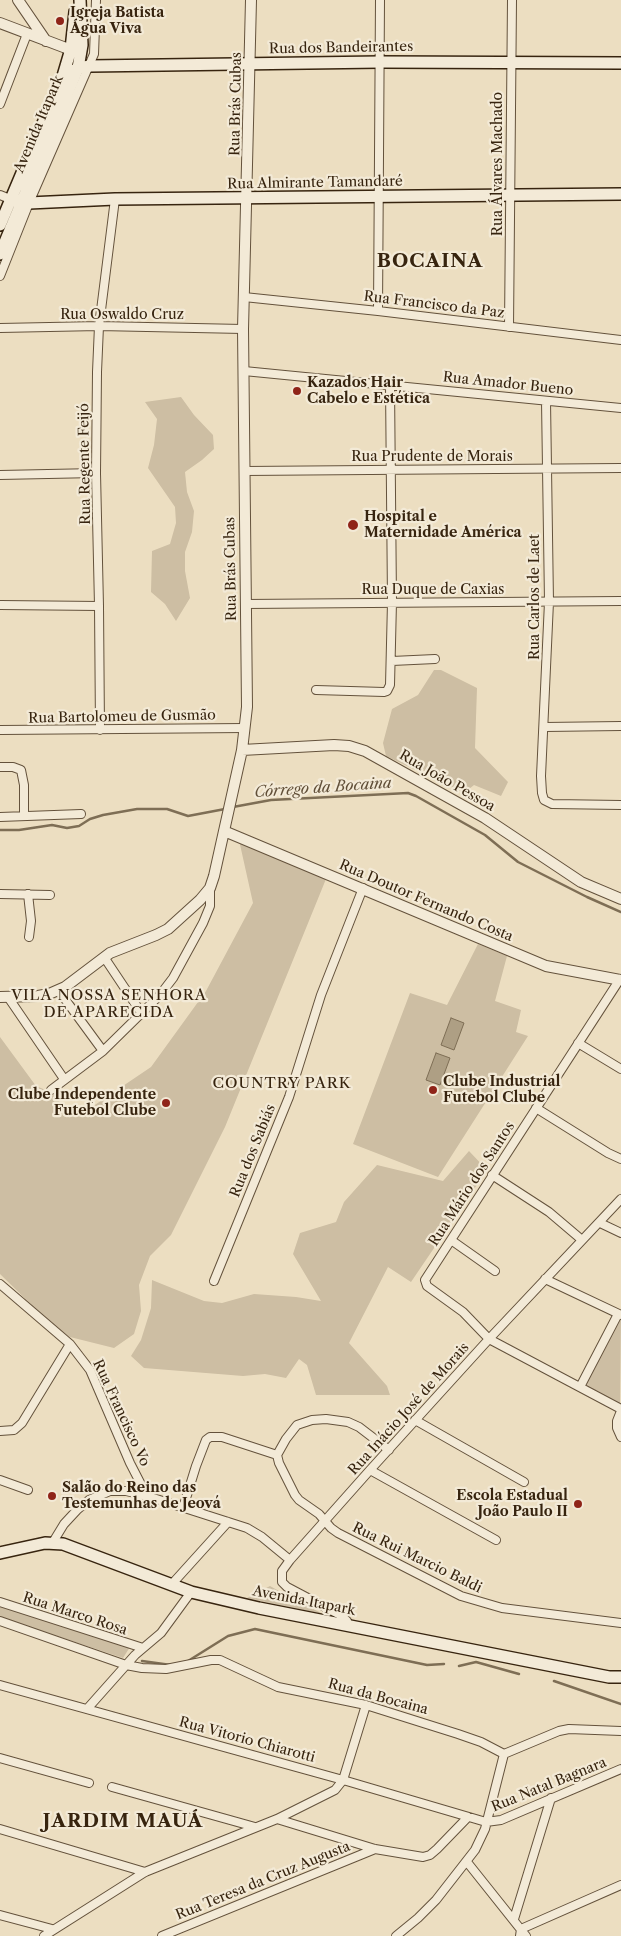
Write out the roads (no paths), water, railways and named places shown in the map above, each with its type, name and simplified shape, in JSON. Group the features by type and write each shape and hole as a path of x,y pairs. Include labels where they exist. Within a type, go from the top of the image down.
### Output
{"main road":[{"name":"Avenida Itapark","path":"0,254 15,200 84,67 77,47 76,0"},
{"name":"Avenida Itapark","path":"0,225 18,197 17,191 31,151 62,76 77,47 80,0"},
{"name":"Rua dos Bandeirantes","path":"62,76 84,67 511,61 621,63"},
{"name":"Rua Almirante Tamandaré","path":"15,200 510,197 621,194"},
{"name":"Avenida Itapark","path":"58,1543 191,1592 259,1608 621,1678"},
{"path":"0,1552 58,1543"},
{"name":"Avenida Itapark","path":"609,1677 621,1682"}],"street":[{"path":"18,0 46,41"},
{"path":"84,67 94,54 96,0"},
{"name":"Rua Brás Cubas","path":"4,997 38,996 60,990 117,949 162,933 191,909 210,888 225,829 242,750 247,692 243,329 248,199 251,0"},
{"path":"378,311 380,0"},
{"name":"Rua Álvares Machado","path":"509,327 512,0"},
{"path":"14,28 22,27 26,12"},
{"path":"0,23 46,41 77,47 96,35"},
{"path":"0,104 27,34"},
{"name":"Rua Regente Feijó","path":"100,730 96,473 99,326 114,199"},
{"path":"0,276 15,200"},
{"name":"Rua Francisco da Paz","path":"244,297 621,340"},
{"name":"Rua Oswaldo Cruz","path":"0,328 99,326 243,329"},
{"name":"Rua Amador Bueno","path":"244,372 621,408"},
{"path":"316,690 384,692 387,691 390,685 392,602 390,385"},
{"name":"Rua Carlos de Laet","path":"546,401 549,602 545,726 541,776 542,793 544,800 552,804 621,805"},
{"name":"Rua Prudente de Morais","path":"244,471 621,468"},
{"path":"0,476 96,473"},
{"name":"Rua Duque de Caxias","path":"245,604 621,601"},
{"path":"0,605 99,606"},
{"path":"392,661 435,659"},
{"path":"545,726 621,726"},
{"name":"Rua Bartolomeu de Gusmão","path":"0,730 245,728"},
{"name":"Rua João Pessoa","path":"242,750 334,745 349,746 365,751 485,818 581,882 621,900"},
{"path":"0,767 13,767 21,770 24,785 24,816"},
{"path":"0,817 81,814"},
{"name":"Rua Doutor Fernando Costa","path":"225,829 546,966 620,980"},
{"path":"50,1090 103,1051 160,995 173,978 208,913 210,888"},
{"name":"Rua dos Sabiás","path":"214,1281 289,1097 305,1052 321,996 363,888"},
{"path":"0,894 50,895"},
{"path":"28,894 31,921 29,937"},
{"path":"104,957 142,1014"},
{"name":"Rua Mário dos Santos","path":"489,1339 462,1312 427,1286 425,1282 426,1277 620,980"},
{"path":"60,990 103,1051"},
{"path":"4,997 64,1079"},
{"path":"578,1043 621,1069"},
{"path":"536,1108 608,1153 621,1159"},
{"path":"492,1175 549,1212 582,1240"},
{"name":"Rua Inácio José de Morais","path":"348,1625 342,1616 287,1587 282,1582 282,1571 415,1420 621,1199"},
{"path":"600,1223 621,1233"},
{"path":"451,1240 495,1271"},
{"path":"545,1279 620,1314 580,1388"},
{"name":"Rua Francisco Vo","path":"0,1284 70,1344 90,1370 147,1496"},
{"path":"489,1339 621,1410 617,1421 617,1428 621,1437"},
{"path":"0,1431 14,1430 22,1422 70,1344"},
{"path":"184,1508 196,1466 206,1440 210,1437 222,1437 277,1455 297,1425 312,1420 326,1419 348,1422 359,1427 389,1450"},
{"path":"415,1420 524,1482"},
{"name":"Rua Rui Marcio Baldi","path":"277,1455 295,1495 338,1533 443,1587 474,1600 502,1608 621,1623"},
{"path":"370,1470 496,1540"},
{"path":"0,1480 28,1490"},
{"path":"58,1543 64,1524 89,1500 110,1491 126,1491 247,1528 262,1537 290,1560"},
{"path":"172,1584 228,1522"},
{"path":"87,1709 126,1665 161,1633 191,1592"},
{"name":"Rua Marco Rosa","path":"0,1602 115,1641 143,1648"},
{"path":"0,1621 126,1665"},
{"name":"Rua da Bocaina","path":"126,1665 156,1670 220,1660 278,1687 366,1705 458,1734 504,1754"},
{"name":"Rua Vitorio Chiarotti","path":"0,1686 343,1780 486,1822"},
{"path":"44,1936 52,1929 145,1872 277,1819 334,1790 343,1780 366,1705"},
{"path":"396,1936 436,1900 467,1862 481,1840 504,1754 559,1731 569,1729 621,1731"},
{"path":"0,1758 89,1783"},
{"name":"Rua Natal Bagnara","path":"486,1822 501,1820 621,1769"},
{"path":"112,1787 255,1827"},
{"path":"514,1919 550,1798"},
{"path":"277,1819 375,1849 413,1857 430,1855 468,1817"},
{"path":"0,1829 145,1872"},
{"name":"Rua Teresa da Cruz Augusta","path":"162,1936 375,1849"},
{"path":"467,1862 526,1936"},
{"path":"521,1932 621,1885"},
{"path":"0,1916 52,1929"}],"waterway":[{"name":"Córrego da Bocaina","path":"233,807 271,800 408,793 485,835 518,862 621,912"},
{"name":"Córrego da Bocaina","path":"0,830 19,830 52,825 67,828 79,826 90,819 103,815 137,809 167,809 188,816 225,809"},
{"path":"188,1661 228,1636 255,1629 427,1665 444,1664"},
{"path":"142,1661 171,1665"},
{"path":"459,1666 476,1662 519,1674"},
{"path":"554,1681 621,1704"}],"place":[{"name":"Igreja Batista Água Viva","path":"60,21"},
{"name":"Kazados Hair Cabelo e Estética","path":"297,391"},
{"name":"Hospital e Maternidade América","path":"353,525"},
{"name":"Clube Industrial Futebol Clube","path":"433,1090"},
{"name":"Clube Independente Futebol Clube","path":"166,1103"},
{"name":"Salão do Reino das Testemunhas de Jeová","path":"52,1496"},
{"name":"Escola Estadual João Paulo II","path":"578,1504"}],"district":[{"name":"BOCAINA","path":"430,262"},
{"name":"VILA NOSSA SENHORA DE APARECIDA","path":"109,1004"},
{"name":"COUNTRY PARK","path":"282,1084"},
{"name":"JARDIM MAUÁ","path":"123,1822"}]}
